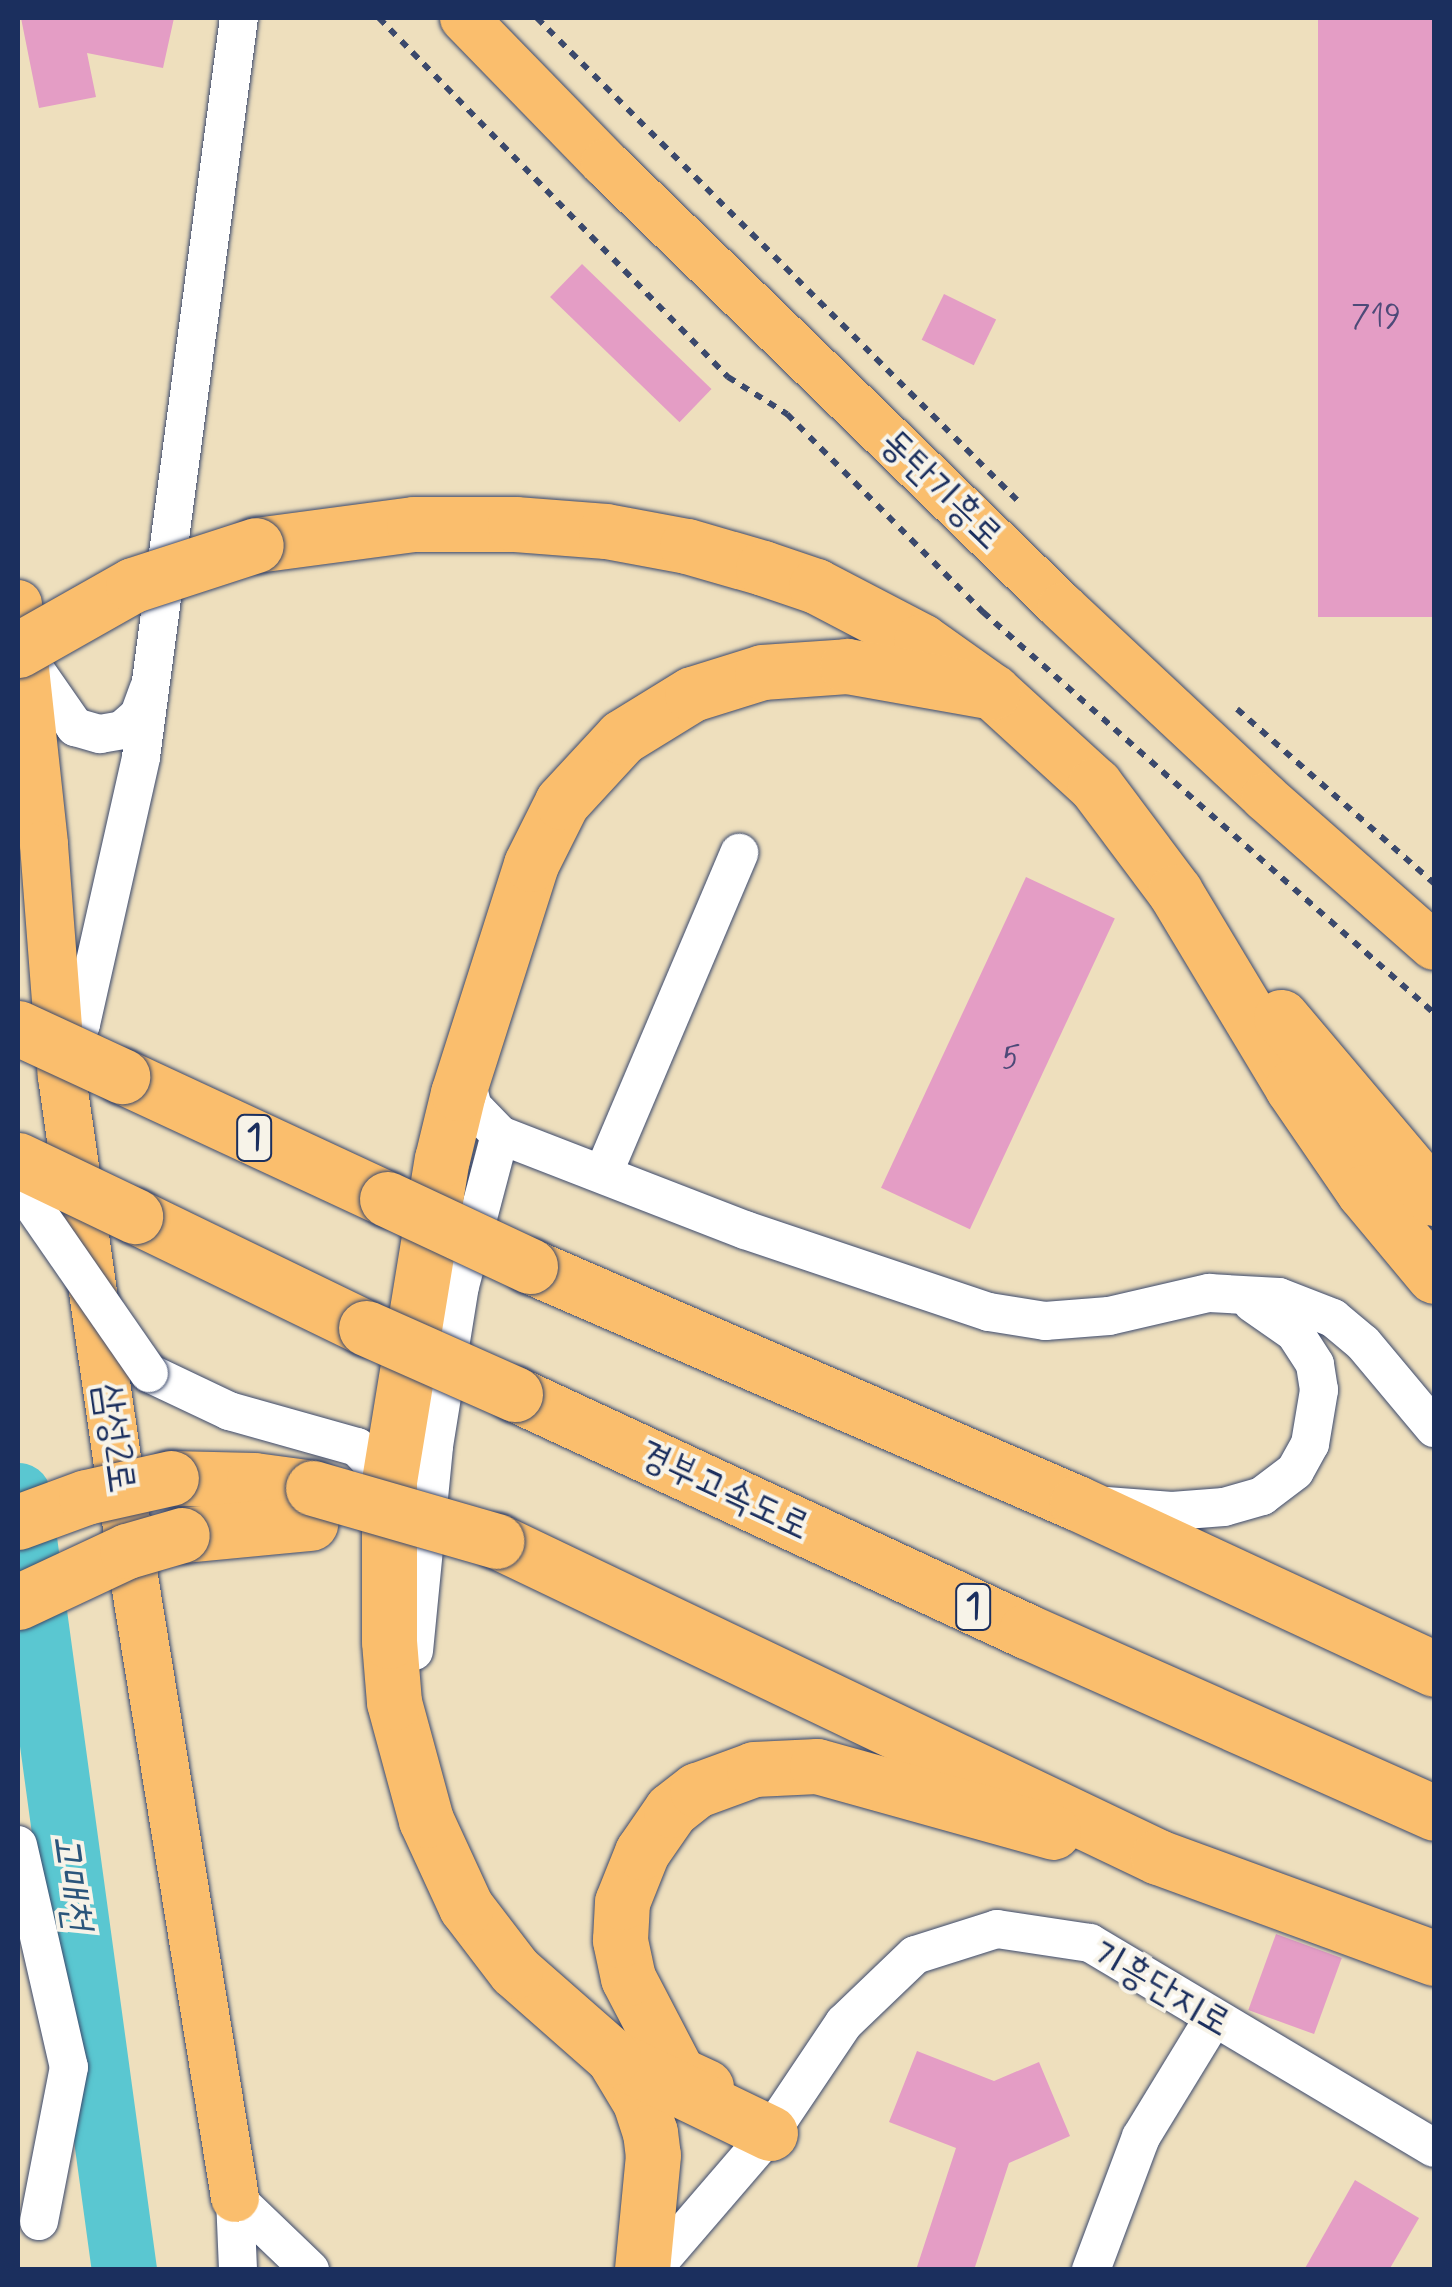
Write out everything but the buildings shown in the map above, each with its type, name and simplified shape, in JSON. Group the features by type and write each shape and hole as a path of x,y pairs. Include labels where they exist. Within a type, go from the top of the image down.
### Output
{"highway":[{"path":"21,652 133,586 256,545 414,524 515,524 606,532 688,546 816,586 921,641 993,692 1095,785 1175,892 1434,1198"},
{"path":"770,2133 613,2057 515,1971 486,1938 426,1820 394,1702 388,1641 389,1481 444,1152 464,1069 530,864 562,802 622,737 692,694 762,672 847,666 993,692"},
{"path":"1175,892 1292,1087 1364,1192 1434,1276"},
{"name":"1","path":"18,1028 530,1266 1077,1503 1434,1670"},
{"name":"경부고속도로","path":"18,1160 366,1328 1434,1813"},
{"path":"18,1522 86,1497 171,1478 254,1480 312,1506 496,1552 597,1592 1158,1857 1418,1951 1434,1991"},
{"path":"18,1602 127,1551 312,1506"},
{"path":"770,2133 744,2110 678,2074 628,1978 620,1940 622,1902 642,1852 671,1810 723,1777 785,1764 818,1766 875,1780 965,1811 1158,1857"},
{"path":"613,2057 640,2102 650,2132 652,2155 642,2270"}],"main road":[{"name":"동탄기흥로","path":"464,18 605,163 1062,608 1265,797 1434,946"},
{"name":"삼성2로","path":"18,604 44,844 62,1076 136,1583 235,2198"},
{"path":"18,771 44,844"}],"street":[{"path":"62,1076 81,1024 116,878 154,674 239,18"},
{"path":"21,652 75,728 100,734 122,730 139,715 154,674"},
{"path":"603,1174 739,853"},
{"path":"464,1069 473,1107 500,1135 827,1258 1007,1315 1045,1322 1109,1316 1233,1291 1279,1297 1333,1318 1363,1343 1434,1428"},
{"path":"444,1152 464,1138 500,1135"},
{"path":"500,1135 460,1286 434,1446 414,1641 417,1738 441,1819 485,1907 539,1972 568,1998 623,2045 678,2074"},
{"path":"18,1184 149,1374 228,1411 358,1447 389,1481"},
{"path":"1077,1503 1172,1511 1224,1507 1262,1496 1296,1471 1310,1444 1319,1390 1315,1364 1295,1334 1233,1291"},
{"path":"18,1844 69,2068 39,2221"},
{"name":"기흥단지로","path":"652,2270 770,2133 833,2037 915,1954 997,1929 1090,1943 1212,2020 1434,2148"},
{"path":"1091,2270 1141,2138 1212,2020"},
{"path":"235,2198 310,2270"},
{"name":"삼성2로","path":"235,2198 238,2270"}],"path":[{"path":"379,18 728,376 786,414 983,612 1434,1013"},
{"path":"537,18 1028,512"},
{"path":"1226,699 1434,883"}],"waterway":[{"name":"고매천","path":"18,1495 124,2270"}]}
